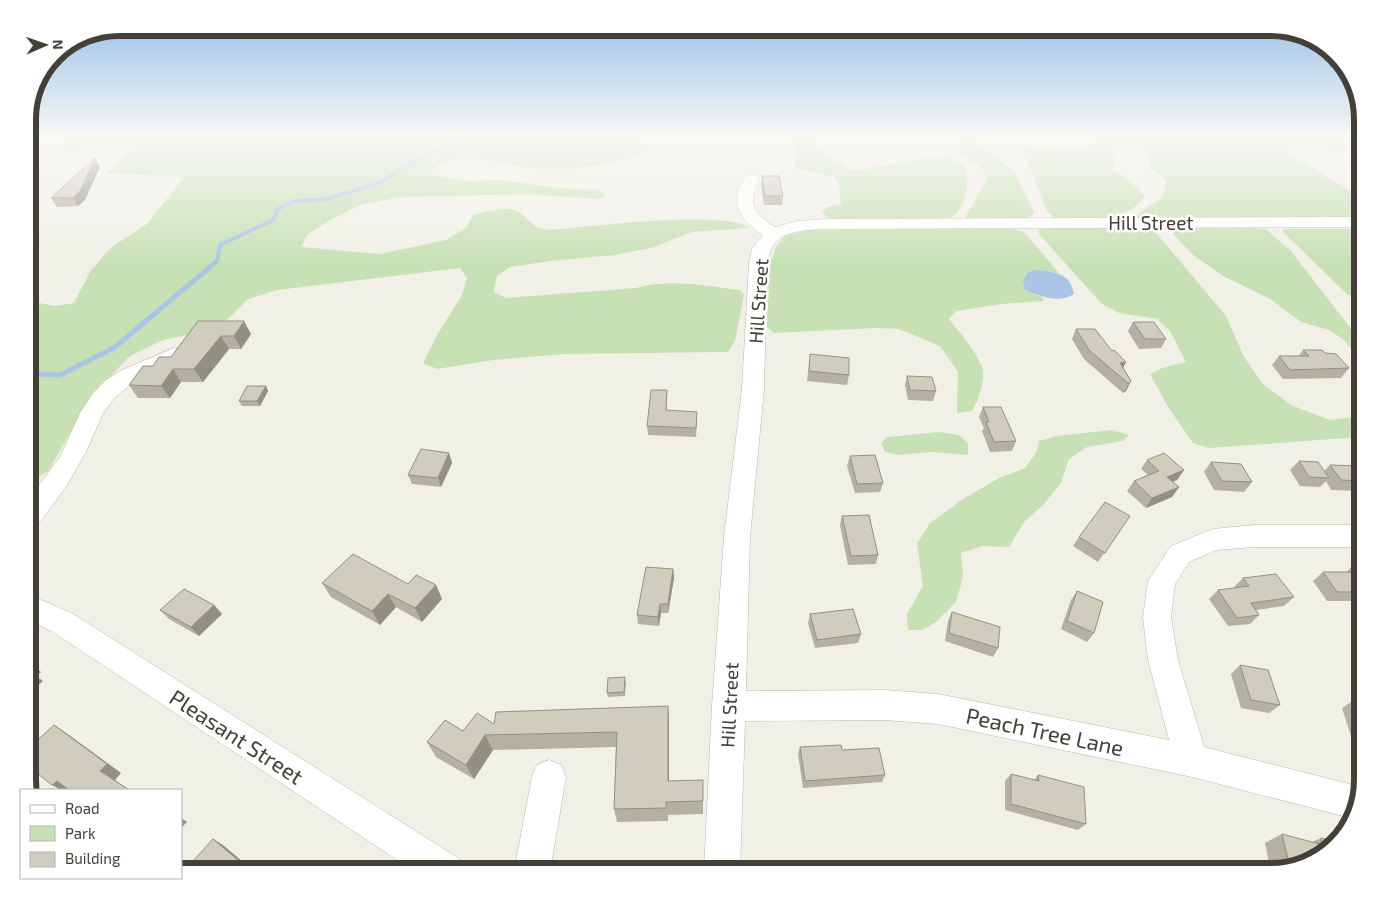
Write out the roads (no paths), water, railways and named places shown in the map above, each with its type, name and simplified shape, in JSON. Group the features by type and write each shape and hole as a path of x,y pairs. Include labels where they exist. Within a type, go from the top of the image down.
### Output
{"street":[{"path":"751,180 743,195 745,204 751,217 758,225 774,234"},
{"name":"Hill Street","path":"722,863 737,537 752,389 758,264 762,248 774,234 797,226 825,224 1354,222"},
{"path":"36,508 58,479 74,452 95,407 107,392 128,375 174,355"},
{"path":"1192,761 1183,735 1164,660 1157,617 1162,581 1180,554 1213,540 1254,536 1354,536"},
{"name":"Pleasant Street","path":"36,610 63,623 430,863"},
{"name":"Peach Tree Lane","path":"728,706 885,704 938,709 1192,761 1351,801"},
{"path":"534,863 549,778"}],"water":[{"path":"1036,270 1060,274 1065,277 1069,281 1074,294 1055,299 1043,297 1025,290 1023,281 1028,272"}],"waterway":[{"path":"208,269 217,261 220,245 273,220 278,209 294,201 323,200 384,180"},
{"path":"36,376 39,374 60,375 115,347 209,268"}]}
